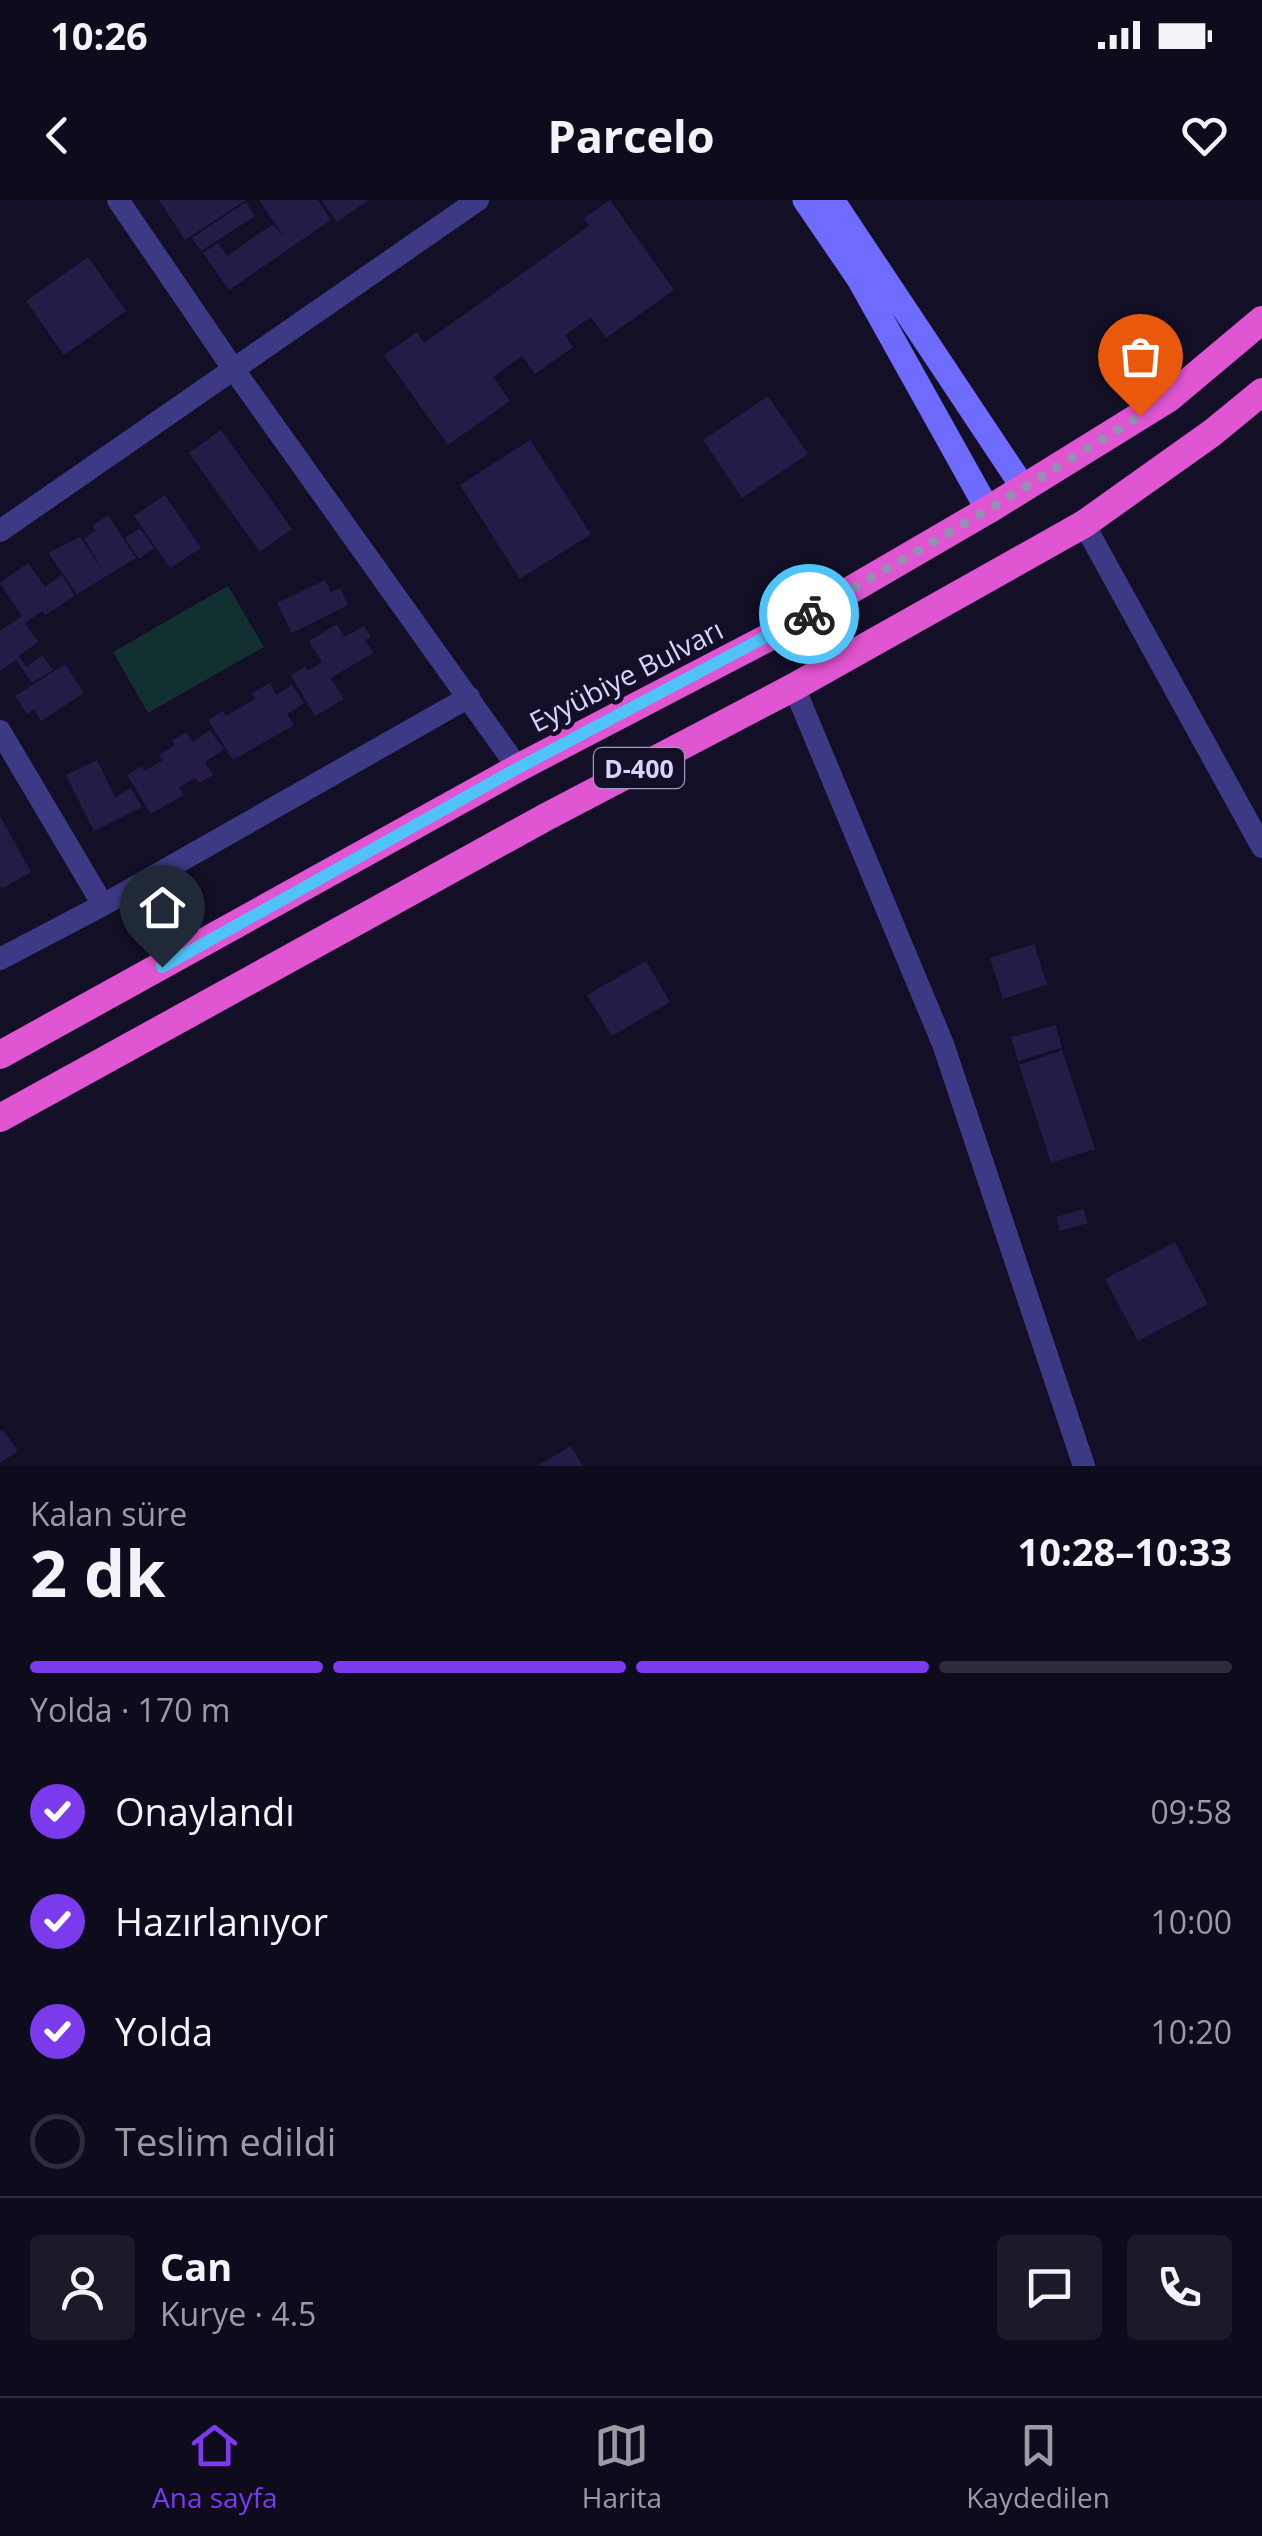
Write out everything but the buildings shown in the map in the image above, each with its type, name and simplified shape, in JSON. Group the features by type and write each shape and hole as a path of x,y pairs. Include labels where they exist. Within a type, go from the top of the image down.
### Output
{"highway":[{"name":"Eyyübiye Bulvarı","path":"0,1056 518,768 775,634 988,510 1169,398 1262,320"},
{"name":"D-400","path":"0,1118 546,817 794,687 1084,524 1212,433 1262,392"}],"main road":[{"path":"805,200 858,279 988,510"},
{"path":"832,200 1023,487"}],"street":[{"path":"118,200 232,368 518,768"},
{"path":"0,531 478,200"},
{"path":"1084,524 1262,847"},
{"path":"794,687 944,1044 1084,1466"},
{"path":"0,960 469,697"},
{"path":"0,731 103,905"}],"green space":[{"path":"228,586 264,647 148,713 113,652"}],"way so far":[{"path":"809,614 1140,416"}],"route":[{"path":"162,967 518,768 809,614"}]}
